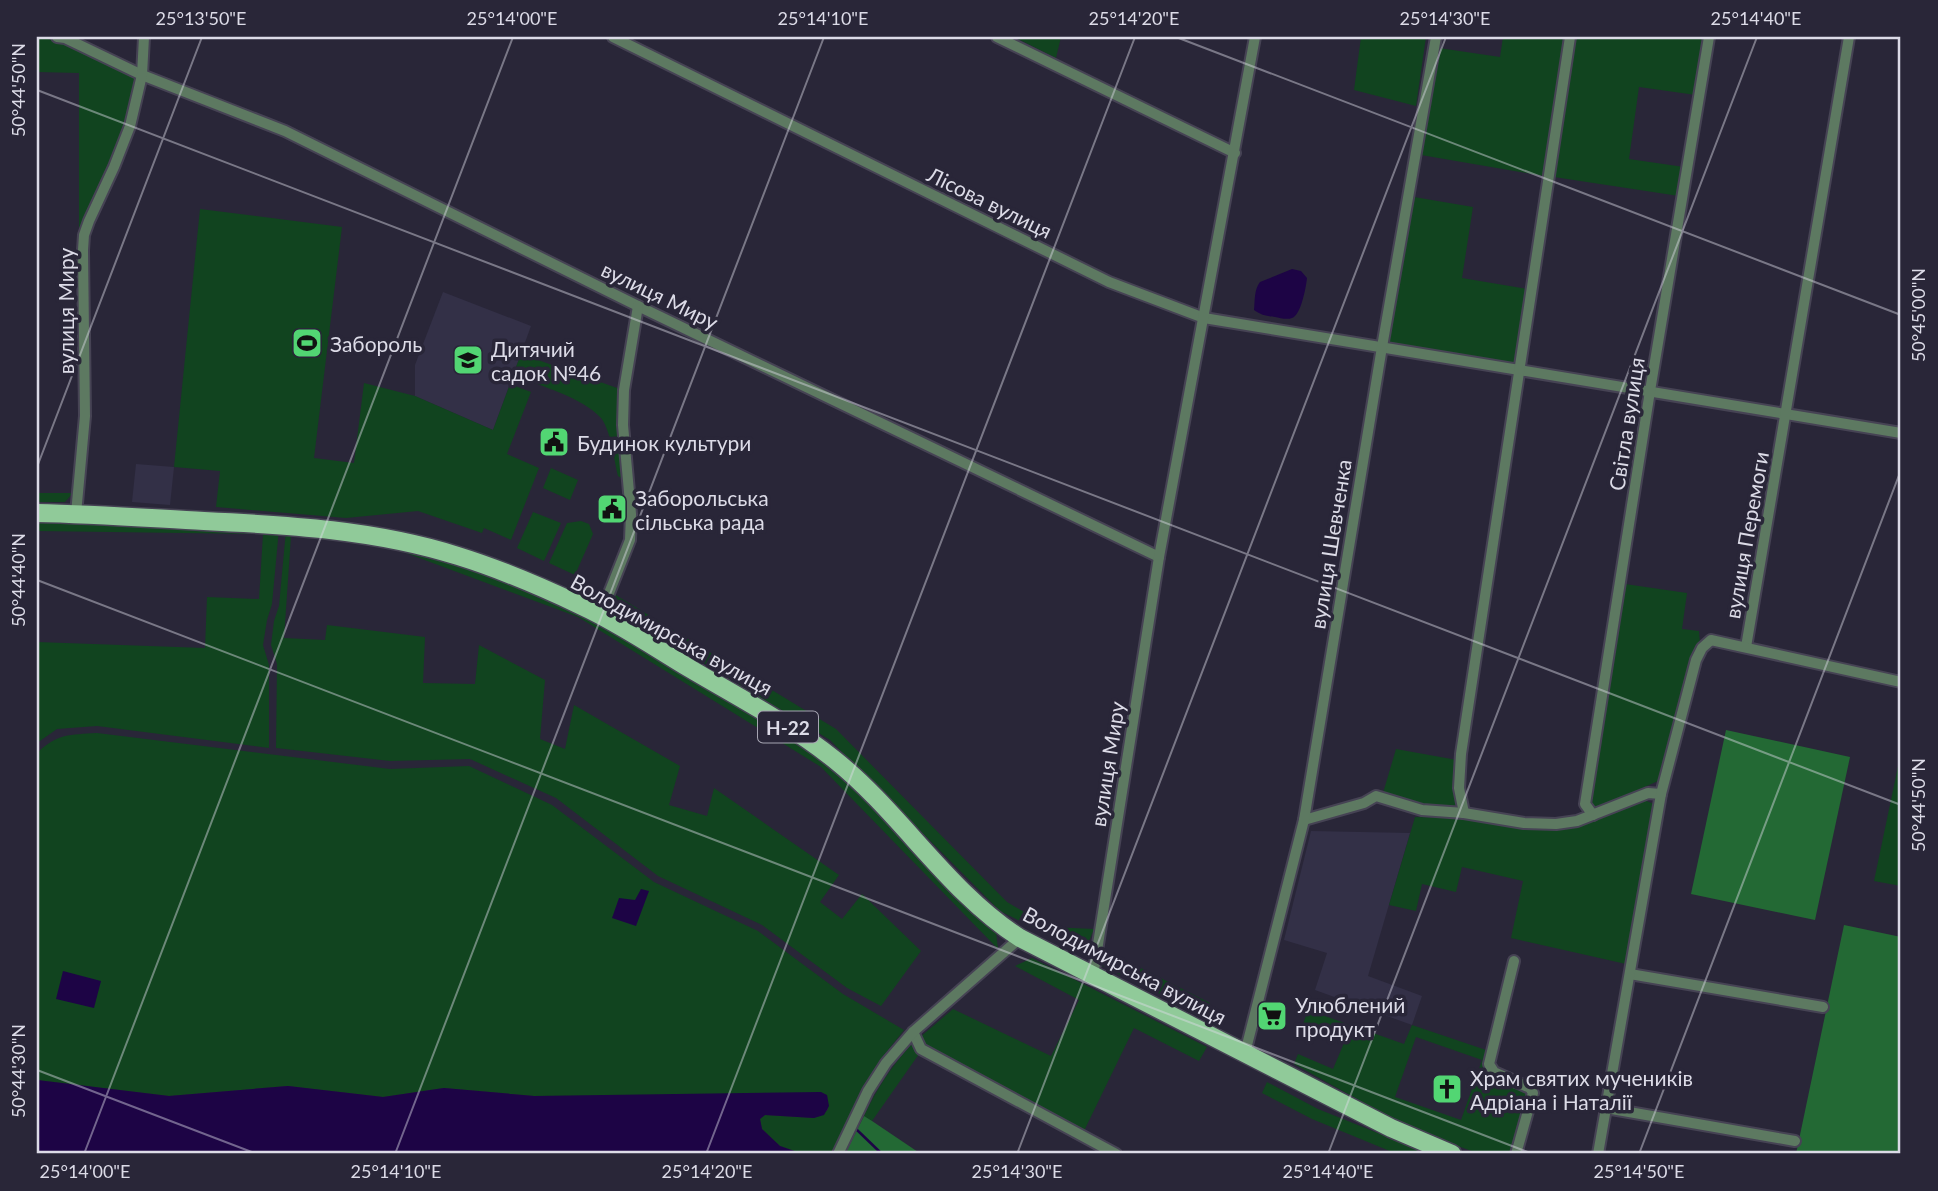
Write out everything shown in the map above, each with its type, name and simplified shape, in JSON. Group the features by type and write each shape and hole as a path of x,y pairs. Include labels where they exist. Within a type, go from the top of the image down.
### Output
{"main road":[{"name":"Володимирська вулиця","path":"37,513 283,525 388,538 425,546 497,569 584,607 787,726 833,759 883,804 968,896 1002,926 1093,976 1391,1128 1452,1154"}],"street":[{"path":"57,37 65,38 142,75"},
{"name":"вулиця Миру","path":"76,514 85,416 85,235 130,125 142,75 144,37"},
{"name":"Лісова вулиця","path":"613,37 1110,282 1205,318 1901,433"},
{"path":"997,37 1235,153"},
{"path":"1205,318 1255,37"},
{"name":"вулиця Шевченка","path":"1245,1053 1304,820 1436,37"},
{"path":"1464,813 1459,788 1461,754 1570,37"},
{"name":"Світла вулиця","path":"1593,815 1585,804 1709,37"},
{"name":"вулиця Перемоги","path":"1598,1154 1661,794 1696,660 1702,648 1711,640 1746,647 1849,37"},
{"name":"вулиця Миру","path":"142,75 285,131 638,306 1159,557"},
{"path":"600,616 630,540 631,514 622,425 624,390 638,306"},
{"name":"вулиця Миру","path":"1093,976 1159,557 1205,318"},
{"path":"1746,647 1901,682"},
{"path":"1304,820 1364,803 1376,796 1423,810 1464,813 1524,823 1556,824 1577,821 1648,793 1661,794"},
{"path":"838,1154 868,1091 886,1063 912,1032 1020,937"},
{"path":"1514,961 1489,1064 1494,1072 1530,1088 1533,1093 1516,1154"},
{"path":"1630,974 1823,1007"},
{"path":"912,1032 921,1049 1116,1154"},
{"path":"1606,1108 1796,1142"}],"shaded area":[{"path":"1292,269 1301,271 1307,278 1295,316 1284,319 1254,310 1260,282"},
{"name":"Дитячий садок №46","path":"443,292 531,326 493,430 415,396 415,365"},
{"path":"136,464 174,467 170,505 132,502"},
{"path":"1311,831 1410,833 1368,976 1422,996 1412,1025 1315,990 1327,953 1284,940"},
{"path":"641,889 649,891 636,926 612,918 619,898 635,900"},
{"path":"63,971 101,981 94,1008 56,999"},
{"path":"37,1080 169,1096 288,1086 383,1097 444,1088 534,1096 821,1092 827,1095 829,1106 824,1115 814,1118 765,1115 760,1119 762,1129 780,1146 803,1154 37,1154"}],"green space":[{"path":"37,37 64,42 137,77 126,124 111,165 79,234 79,73 37,72"},
{"path":"1014,37 1061,37 1056,58"},
{"path":"1361,37 1426,37 1416,106 1354,90"},
{"path":"1503,37 1566,37 1544,176 1421,155 1439,48 1500,57"},
{"path":"1575,37 1705,37 1696,95 1639,87 1629,159 1684,167 1679,196 1554,177"},
{"path":"1414,197 1473,207 1462,278 1527,289 1515,364 1389,343"},
{"path":"200,209 342,227 314,458 354,463 364,383 415,396 493,430 510,384 531,392 507,454 539,468 511,540 484,528 482,533 418,511 346,518 216,507 220,471 174,467"},
{"path":"521,354 620,389 618,425 624,480 618,476 610,438 601,418 572,398 513,375"},
{"path":"551,468 578,480 570,500 543,488"},
{"path":"37,493 73,493 65,502 37,502"},
{"path":"533,512 561,523 544,561 517,548"},
{"path":"37,520 279,529 272,604 263,645 269,665 269,748 97,726 57,729 37,743 37,642 205,648 207,597 259,599 263,534 37,531"},
{"path":"581,521 589,524 593,534 575,575 549,563 567,523"},
{"path":"286,530 425,551 582,611 751,711 847,776 949,887 996,932 998,949 821,767 578,617 387,546 291,536 284,638 325,640 327,625 425,637 423,683 475,684 479,645 545,680 540,739 565,749 574,705 680,766 669,805 707,816 714,788 839,875 820,902 842,919 862,894 921,951 881,1006 847,988 762,925 658,876 556,798 470,759 390,761 276,748 277,664 271,645 279,606"},
{"path":"1625,584 1687,593 1682,629 1699,631 1700,644 1694,656 1658,781 1595,809 1590,803"},
{"path":"614,594 836,729 1007,902 1050,927 1094,929 1084,953 1000,911 830,740 610,606"},
{"path":"1726,730 1850,757 1815,920 1691,894"},
{"path":"97,733 390,769 469,766 552,805 654,882 758,931 843,994 904,1030 862,1088 832,1154 803,1154 780,1146 762,1129 760,1119 765,1115 814,1118 828,1110 827,1095 534,1096 444,1088 383,1097 288,1086 169,1096 37,1080 37,753 58,738"},
{"path":"1396,749 1457,760 1458,806 1424,804 1383,793"},
{"path":"1901,752 1901,886 1874,881"},
{"path":"1644,800 1654,804 1626,964 1511,938 1523,881 1462,867 1456,892 1422,884 1416,911 1389,905 1415,817 1463,818 1523,828 1556,829 1578,826"},
{"path":"1844,925 1901,937 1901,1154 1796,1154"},
{"path":"1105,950 1210,1003 1204,1016 1195,1011 1198,1004 1171,991 1168,998 1102,966"},
{"path":"1032,958 1207,1047 1199,1061 1134,1028 1084,1131 924,1048 919,1038 953,1009 1051,1056 1079,1000 1015,966"},
{"path":"1308,1010 1404,1044 1412,1025 1489,1051 1485,1065 1529,1094 1511,1154 1480,1154 1452,1144 1395,1120 1294,1064 1298,1054 1333,1069 1344,1043 1303,1024","holes":["1416,1037 1482,1060 1461,1120 1395,1097"]},
{"path":"912,1044 919,1054 872,1121 864,1116 869,1106 885,1078"},
{"path":"1267,1082 1318,1109 1430,1154 1397,1154 1312,1119 1262,1093"},
{"path":"864,1116 872,1121 921,1154 845,1154"}],"waterway":[{"path":"856,1129 882,1154"}],"place":[{"name":"Забороль","path":"307,343"},
{"name":"Дитячий садок №46","path":"468,360"},
{"name":"Будинок культури","path":"554,442"},
{"name":"Заборольська сільська рада","path":"612,509"},
{"name":"Улюблений продукт","path":"1272,1016"},
{"name":"Храм святих мучеників Адріана і Наталії","path":"1447,1089"}]}
